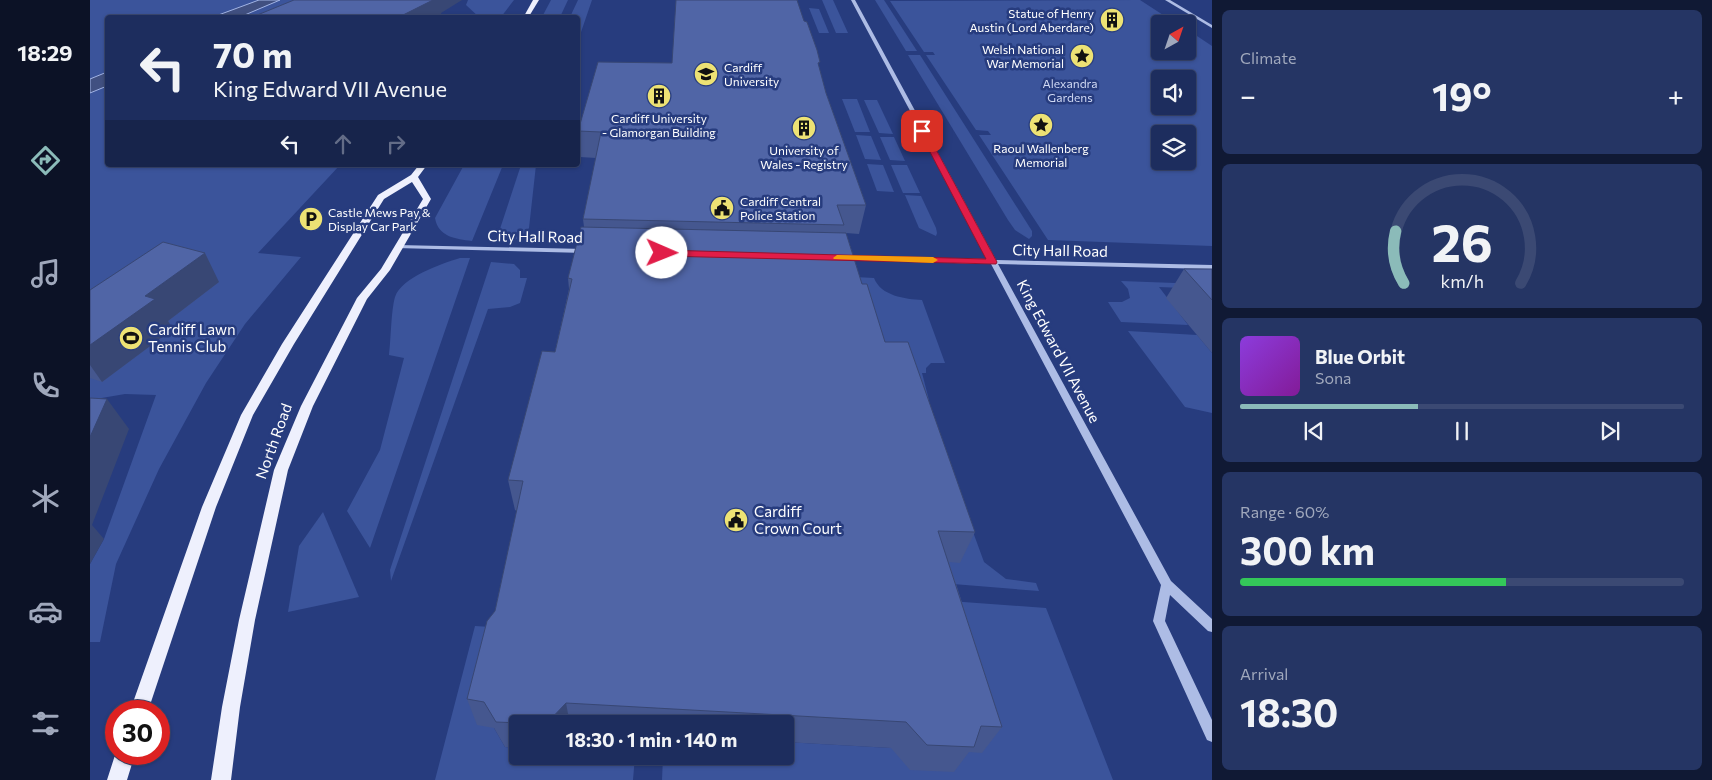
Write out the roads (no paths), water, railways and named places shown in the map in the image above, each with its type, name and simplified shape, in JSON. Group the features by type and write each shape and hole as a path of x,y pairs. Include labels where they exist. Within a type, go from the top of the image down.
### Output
{"main road":[{"path":"527,15 536,0"},
{"name":"North Road","path":"143,700 209,507 247,415 288,344 361,226 382,197 414,177 422,167"},
{"name":"North Road","path":"221,780 231,707 247,620 281,470 307,406 362,298 384,270 427,198 414,177"},
{"path":"117,780 122,765"}],"street":[{"name":"King Edward VII Avenue","path":"853,0 1167,585 1212,627"},
{"path":"1168,0 1212,27"},
{"name":"City Hall Road","path":"398,247 594,251"},
{"name":"City Hall Road","path":"836,258 1212,267"},
{"path":"1167,585 1159,622 1212,735"}],"place":[{"name":"Statue of Henry Austin (Lord Aberdare)","path":"1112,20"},
{"name":"Welsh National War Memorial","path":"1082,56"},
{"name":"Cardiff University","path":"706,74"},
{"name":"Cardiff University - Glamorgan Building","path":"659,96"},
{"name":"Raoul Wallenberg Memorial","path":"1041,125"},
{"name":"University of Wales - Registry","path":"804,128"},
{"name":"Cardiff Central Police Station","path":"722,208"},
{"name":"Castle Mews Pay & Display Car Park","path":"311,219"},
{"name":"Cardiff Lawn Tennis Club","path":"131,338"},
{"name":"Cardiff Crown Court","path":"736,520"}],"park label":[{"name":"Alexandra Gardens","path":"1070,90"}]}
